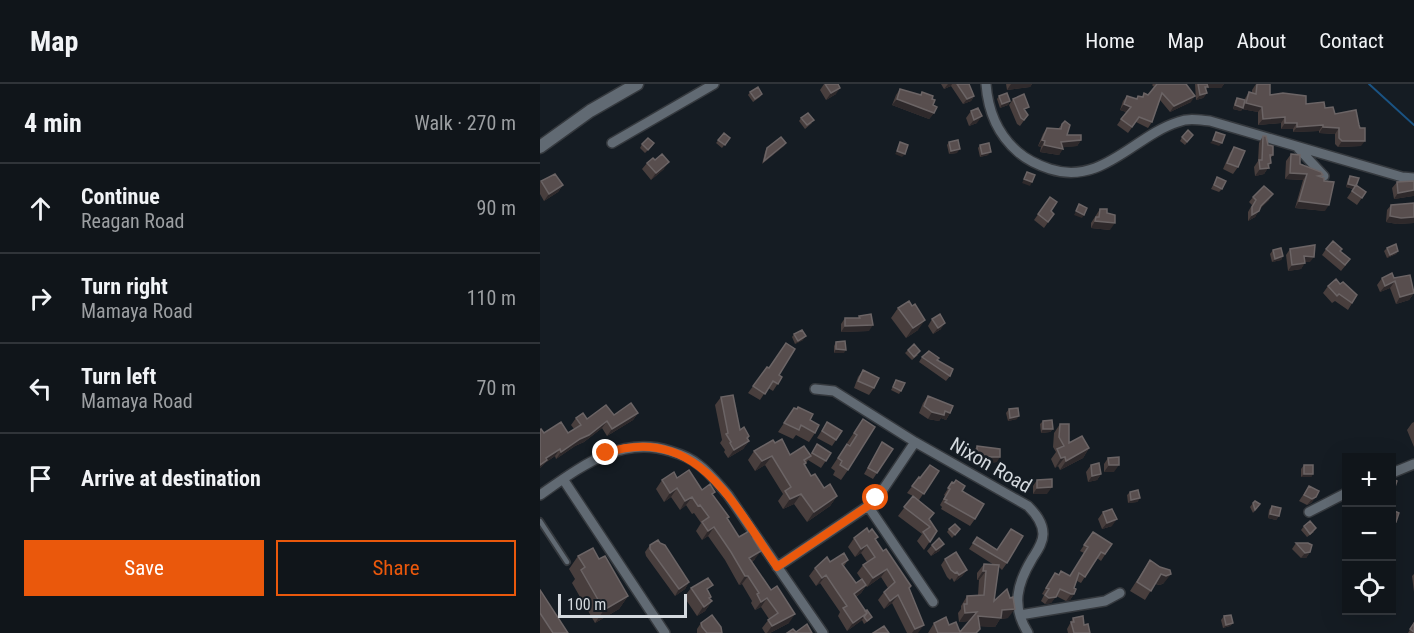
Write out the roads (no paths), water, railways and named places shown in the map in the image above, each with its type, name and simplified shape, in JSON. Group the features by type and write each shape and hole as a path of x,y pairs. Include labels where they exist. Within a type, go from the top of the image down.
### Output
{"street":[{"path":"540,147 590,111 637,84"},
{"path":"612,143 714,84"},
{"path":"986,84 987,102 1005,139 1024,157 1066,173 1101,167 1161,129 1180,121 1194,119 1210,121 1402,177 1414,178"},
{"path":"1296,146 1324,176"},
{"name":"Nixon Road","path":"814,389 834,391 1028,506 1037,515 1043,533 1042,544 1018,586 1017,599 1020,615 1028,633"},
{"path":"777,567 868,506 882,491 915,441"},
{"path":"540,495 582,466 621,448 654,447 693,460 710,474 728,495 823,633"},
{"path":"1396,471 1414,464"},
{"path":"563,479 665,633"},
{"path":"1309,512 1342,496"},
{"path":"868,506 933,602"},
{"path":"1020,615 1105,601 1120,593"}],"lane":[{"path":"540,521 567,562"}],"waterway":[{"path":"1369,84 1414,125"}]}
